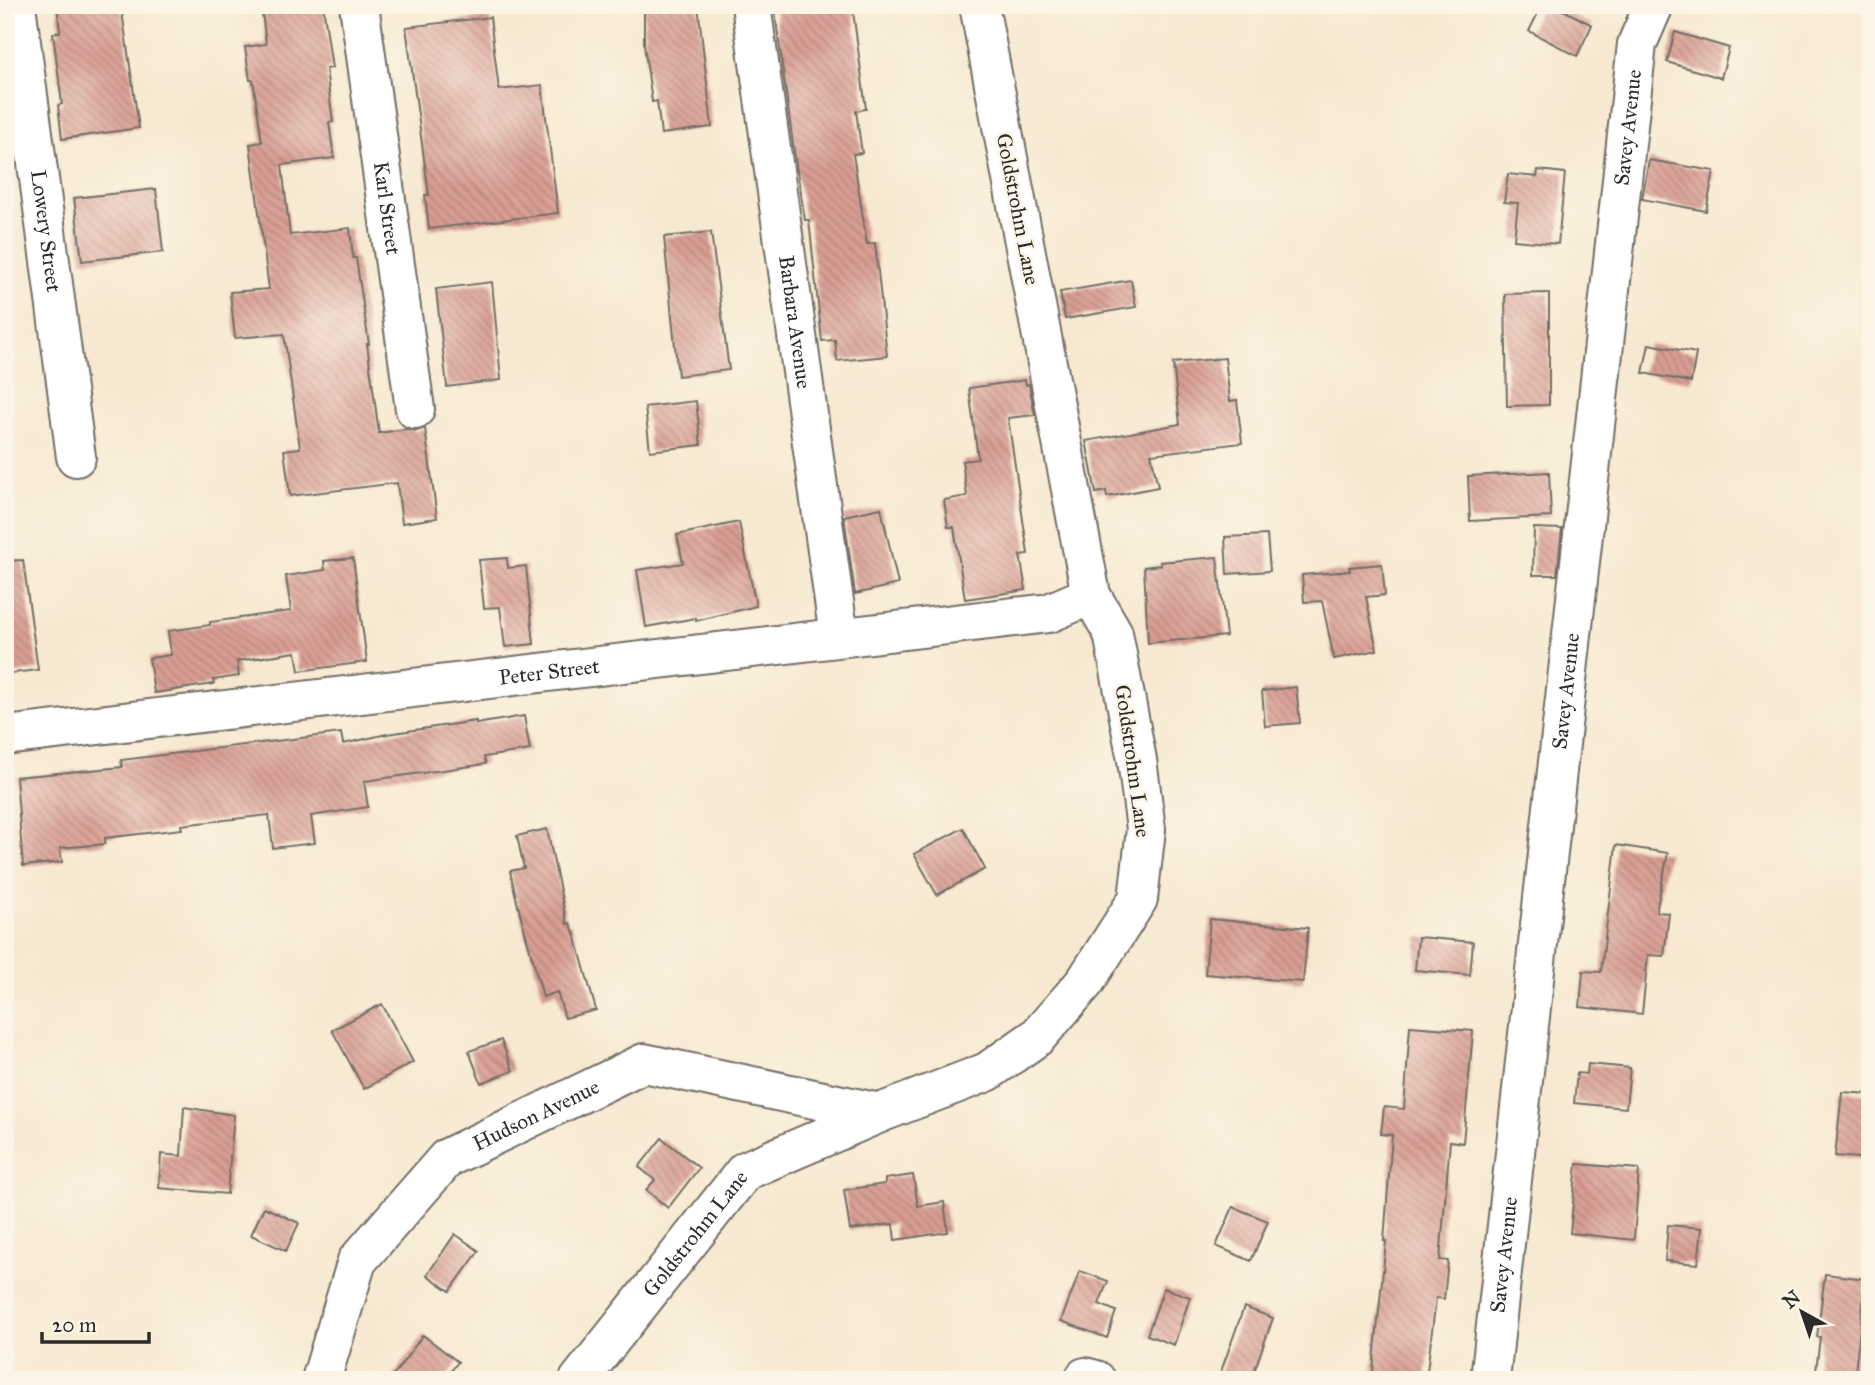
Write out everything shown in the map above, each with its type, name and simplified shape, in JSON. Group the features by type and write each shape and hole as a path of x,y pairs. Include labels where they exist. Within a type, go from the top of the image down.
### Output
{"street":[{"name":"Lowery Street","path":"16,5 76,457"},
{"name":"Karl Street","path":"359,5 415,409"},
{"name":"Barbara Avenue","path":"751,5 839,637"},
{"name":"Goldstrohm Lane","path":"579,1380 745,1171 880,1113 987,1072 1037,1037 1085,982 1138,899 1146,829 1137,760 1113,633 1091,595 979,5"},
{"name":"Savey Avenue","path":"1490,1380 1637,44 1654,5"},
{"name":"Peter Street","path":"5,736 1049,613 1091,595"},
{"name":"Hudson Avenue","path":"321,1380 357,1261 447,1158 644,1063 880,1113"}],"building":[{"path":"57,5 121,5 139,128 62,139 58,105 62,104 53,33 60,32"},
{"path":"261,5 323,5 332,68 326,69 333,122 329,122 334,158 282,165 290,235 350,228 369,344 379,433 406,429 417,431 425,428 437,518 402,523 397,483 290,496 284,450 300,448 284,334 235,338 230,292 269,289 250,144 262,142 245,47 266,44"},
{"path":"644,5 698,5 712,127 661,134 657,101 652,102 644,45"},
{"path":"774,5 851,5 853,11 866,109 856,111 862,153 853,154 867,244 875,243 887,356 837,361 835,340 822,341 809,220 805,220 795,159"},
{"path":"1542,5 1554,5 1592,25 1577,56 1529,31"},
{"path":"490,17 499,90 542,85 558,213 429,229 425,195 429,195 406,27"},
{"path":"1675,32 1729,48 1721,78 1667,62"},
{"path":"1649,160 1714,171 1706,211 1642,199"},
{"path":"1538,170 1565,173 1558,244 1514,240 1518,203 1504,202 1508,174 1537,177"},
{"path":"156,189 163,252 82,261 74,198"},
{"path":"711,232 729,370 678,376 664,237"},
{"path":"1131,280 1136,307 1065,319 1060,292"},
{"path":"492,282 501,380 447,387 436,289"},
{"path":"1549,293 1549,405 1507,406 1505,294"},
{"path":"1649,344 1696,353 1691,382 1643,373"},
{"path":"1225,358 1230,401 1237,400 1242,443 1151,454 1158,487 1107,497 1106,491 1096,493 1086,441 1180,424 1173,363"},
{"path":"1025,380 1026,385 1029,384 1035,415 1008,418 1028,554 1020,555 1026,590 965,599 954,527 948,527 944,500 967,496 962,461 978,459 969,388"},
{"path":"696,401 701,445 650,451 645,407"},
{"path":"1549,472 1551,517 1470,521 1468,476"},
{"path":"881,508 898,584 855,594 844,516"},
{"path":"739,522 756,606 696,621 696,618 646,627 637,570 683,563 677,535"},
{"path":"1534,528 1562,529 1557,575 1533,575"},
{"path":"1267,535 1270,571 1227,574 1225,537"},
{"path":"1217,557 1226,636 1148,643 1144,567 1161,565 1160,562"},
{"path":"353,558 367,662 299,671 296,652 237,661 239,676 213,680 214,684 154,693 149,658 171,655 168,631 210,625 210,622 291,611 286,576 325,570 324,561"},
{"path":"507,558 508,568 526,566 534,644 505,647 500,607 484,608 479,560"},
{"path":"23,560 38,670 5,674 5,561"},
{"path":"1382,564 1385,595 1366,597 1377,650 1334,659 1322,601 1304,602 1302,575 1350,571 1349,567"},
{"path":"1296,687 1300,723 1265,726 1262,691"},
{"path":"524,716 530,750 484,757 486,764 364,781 368,807 311,816 315,843 273,848 269,815 181,825 182,829 105,838 105,844 60,848 62,862 23,866 16,777 122,767 121,760 341,733 343,744 387,734"},
{"path":"963,828 985,869 937,895 914,854"},
{"path":"547,829 567,924 570,923 575,935 596,1010 565,1018 557,992 543,997 510,871 524,868 517,836"},
{"path":"1616,845 1668,853 1656,912 1669,913 1664,956 1648,955 1642,1014 1580,1007 1583,971 1601,972"},
{"path":"1210,919 1308,928 1303,982 1205,974"},
{"path":"1418,937 1473,942 1470,975 1415,970"},
{"path":"382,1004 413,1062 364,1089 332,1030"},
{"path":"1410,1026 1473,1031 1463,1143 1450,1141 1440,1260 1448,1261 1444,1299 1436,1298 1426,1380 1372,1380 1386,1241 1392,1135 1381,1134 1384,1107 1404,1109"},
{"path":"501,1040 513,1071 481,1083 469,1051"},
{"path":"1588,1064 1630,1068 1626,1108 1574,1103 1577,1073 1587,1074"},
{"path":"1842,1092 1870,1094 1870,1159 1835,1156"},
{"path":"184,1107 234,1115 227,1194 159,1188 161,1154 181,1156"},
{"path":"662,1138 699,1168 668,1208 646,1190 655,1180 639,1167"},
{"path":"1577,1164 1639,1169 1634,1240 1570,1233"},
{"path":"913,1175 918,1206 944,1202 948,1232 895,1240 893,1224 850,1230 844,1190 885,1184 885,1179"},
{"path":"264,1207 299,1223 286,1251 251,1235"},
{"path":"1233,1207 1268,1221 1251,1261 1216,1246"},
{"path":"1668,1225 1702,1228 1698,1264 1665,1261"},
{"path":"455,1234 479,1251 450,1291 427,1275"},
{"path":"1080,1271 1108,1281 1099,1304 1116,1311 1107,1338 1061,1321"},
{"path":"1825,1274 1866,1279 1854,1380 1815,1380"},
{"path":"1164,1288 1190,1297 1174,1345 1147,1335"},
{"path":"1244,1307 1273,1318 1251,1380 1218,1380"},
{"path":"423,1335 458,1362 444,1380 390,1380"}]}
